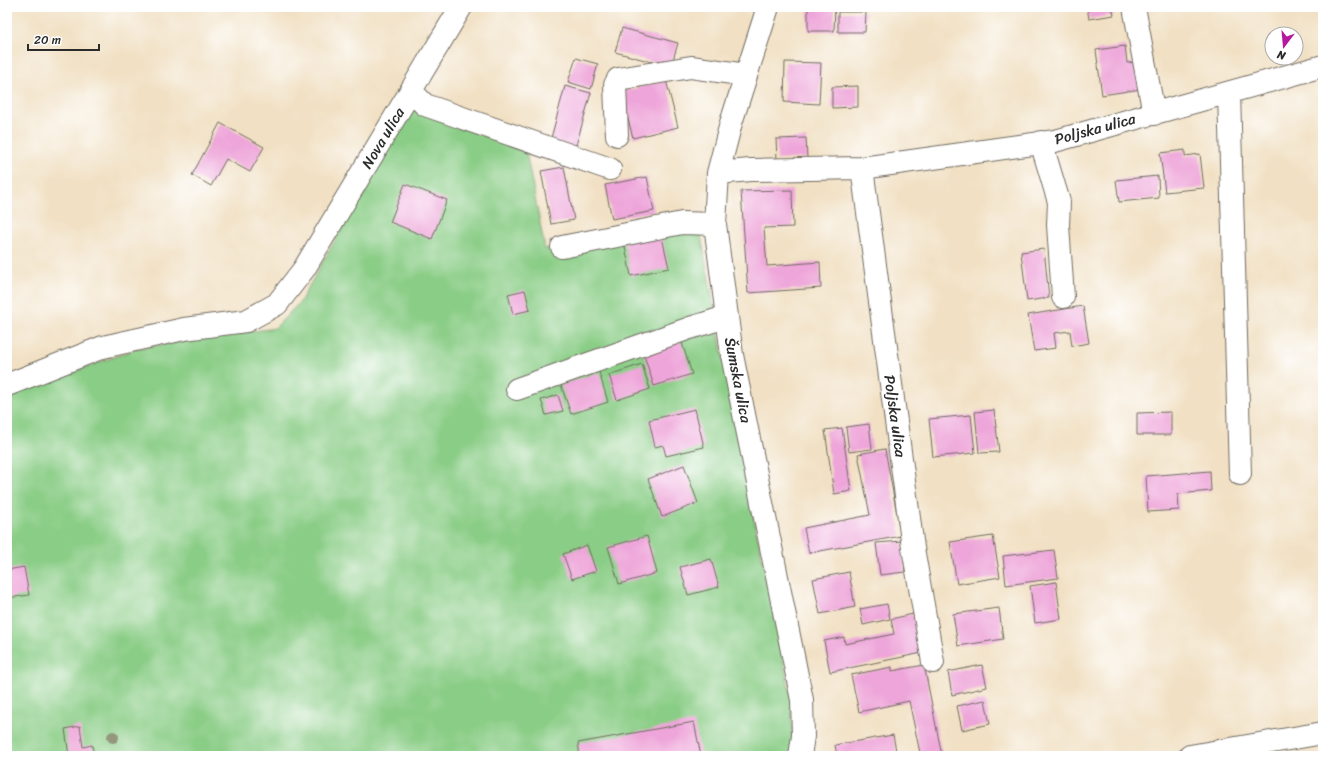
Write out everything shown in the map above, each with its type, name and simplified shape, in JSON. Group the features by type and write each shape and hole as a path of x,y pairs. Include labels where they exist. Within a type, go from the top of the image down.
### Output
{"street":[{"name":"Nova ulica","path":"7,385 103,347 184,329 246,321 277,304 304,269 462,7"},
{"name":"Šumska ulica","path":"768,7 731,123 718,173 715,224 732,355 802,700 803,736 800,756"},
{"path":"1134,7 1154,114"},
{"name":"Poljska ulica","path":"718,173 750,170 862,168 1055,140 1154,114 1323,66"},
{"path":"617,135 615,85 618,79 691,67 746,75"},
{"path":"411,92 425,105 610,169"},
{"path":"1229,93 1240,474"},
{"path":"1041,142 1059,202 1058,224 1063,297"},
{"name":"Poljska ulica","path":"862,168 913,548 933,662"},
{"path":"562,247 682,222 715,224"},
{"path":"517,389 690,328 726,317"},
{"path":"1190,756 1323,733"}],"green space":[{"path":"410,108 526,152 545,249 700,230 740,452 790,692 793,733 791,756 7,756 7,396 139,348 275,328 300,302"}],"building":[{"path":"808,7 835,7 834,31 808,31"},
{"path":"1087,7 1112,7 1114,15 1089,19"},
{"path":"838,12 866,12 865,32 838,32"},
{"path":"622,28 678,43 671,67 615,52"},
{"path":"1125,46 1127,63 1137,62 1141,89 1102,95 1096,50"},
{"path":"576,58 598,64 591,89 568,82"},
{"path":"785,62 821,63 819,104 784,102"},
{"path":"666,80 678,127 633,138 621,92"},
{"path":"565,86 591,93 575,149 550,142"},
{"path":"858,86 858,107 832,108 832,87"},
{"path":"220,123 264,147 250,172 226,159 211,186 192,175"},
{"path":"806,138 807,158 777,160 776,139"},
{"path":"1185,150 1185,156 1200,154 1204,188 1165,192 1160,153"},
{"path":"564,167 574,220 551,224 541,171"},
{"path":"1158,176 1159,198 1119,202 1116,180"},
{"path":"647,177 654,211 612,219 605,185"},
{"path":"405,184 447,200 432,239 390,222"},
{"path":"792,190 793,227 764,228 767,266 820,262 821,288 748,293 741,191"},
{"path":"661,233 669,268 631,276 624,242"},
{"path":"1044,249 1049,298 1027,301 1021,252"},
{"path":"525,290 530,310 513,314 508,294"},
{"path":"1083,306 1089,343 1072,346 1070,331 1054,333 1056,348 1034,351 1028,315"},
{"path":"681,340 692,374 654,386 643,352"},
{"path":"642,364 650,389 617,400 609,375"},
{"path":"599,372 608,402 571,414 561,385"},
{"path":"558,395 563,411 546,415 541,400"},
{"path":"695,409 704,447 666,456 663,445 655,447 649,420"},
{"path":"994,410 999,452 979,453 975,412"},
{"path":"1171,412 1171,435 1137,435 1137,413"},
{"path":"971,415 975,453 933,457 929,419"},
{"path":"869,424 872,449 849,452 846,427"},
{"path":"842,428 851,491 834,494 825,430"},
{"path":"885,449 901,536 809,553 804,528 870,515 858,454"},
{"path":"684,465 698,503 662,517 648,479"},
{"path":"1210,471 1211,491 1178,494 1179,510 1148,512 1146,476"},
{"path":"647,536 657,573 619,584 608,547"},
{"path":"993,536 1000,577 957,584 950,542"},
{"path":"902,541 905,572 880,575 876,543"},
{"path":"587,545 596,571 572,579 563,554"},
{"path":"1054,550 1058,578 1006,585 1003,556"},
{"path":"711,559 719,587 688,595 680,567"},
{"path":"24,567 29,595 7,598 7,570"},
{"path":"849,572 855,607 820,614 813,579"},
{"path":"1056,582 1061,619 1035,623 1030,586"},
{"path":"887,604 890,619 863,625 860,609"},
{"path":"999,608 1003,639 958,646 953,614"},
{"path":"913,614 922,653 830,672 824,641 844,637 845,644 894,634 891,619"},
{"path":"924,665 942,756 910,756 920,753 909,701 859,712 851,675 892,667 892,671"},
{"path":"982,665 987,687 952,695 948,672"},
{"path":"985,700 990,724 962,730 957,706"},
{"path":"694,722 701,756 580,756 578,743"},
{"path":"80,726 83,747 92,745 94,756 69,756 65,729"},
{"path":"893,735 897,756 837,756 835,745"}]}
